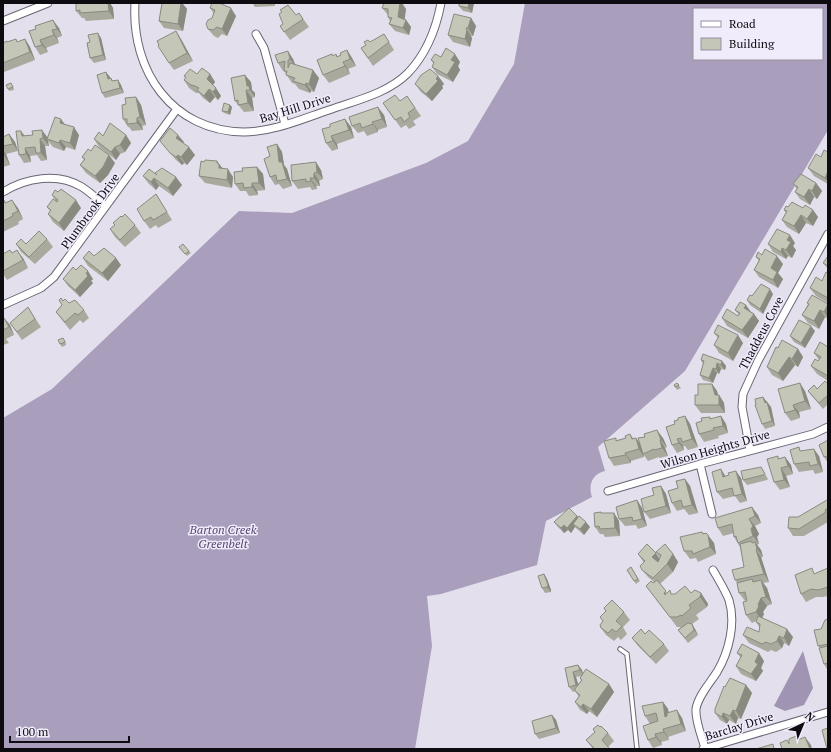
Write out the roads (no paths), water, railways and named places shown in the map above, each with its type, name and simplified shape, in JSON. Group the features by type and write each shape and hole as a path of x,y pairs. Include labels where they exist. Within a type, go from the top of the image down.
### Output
{"street":[{"path":"3,21 48,3"},
{"name":"Bay Hill Drive","path":"135,3 134,17 137,42 144,64 157,89 177,109 199,122 222,129 252,131 266,130 286,124 391,87 408,73 427,49 437,23 441,3"},
{"path":"256,34 264,48 286,124"},
{"name":"Plumbrook Drive","path":"3,305 41,288 54,278 177,109"},
{"path":"3,192 17,184 36,178 59,180 82,186 106,206"},
{"name":"Thaddeus Cove","path":"750,450 742,407 743,394 758,361 828,234"},
{"name":"Wilson Heights Drive","path":"608,491 750,450 813,434 828,427"},
{"path":"700,464 712,514"},
{"path":"704,749 696,708 700,698 719,670 730,640 732,619 729,601 713,570"},
{"name":"Barclay Drive","path":"704,749 828,712"}],"lane":[{"path":"620,649 627,654 636,749"}],"park label":[{"name":"Barton Creek Greenbelt","path":"223,536"}]}
